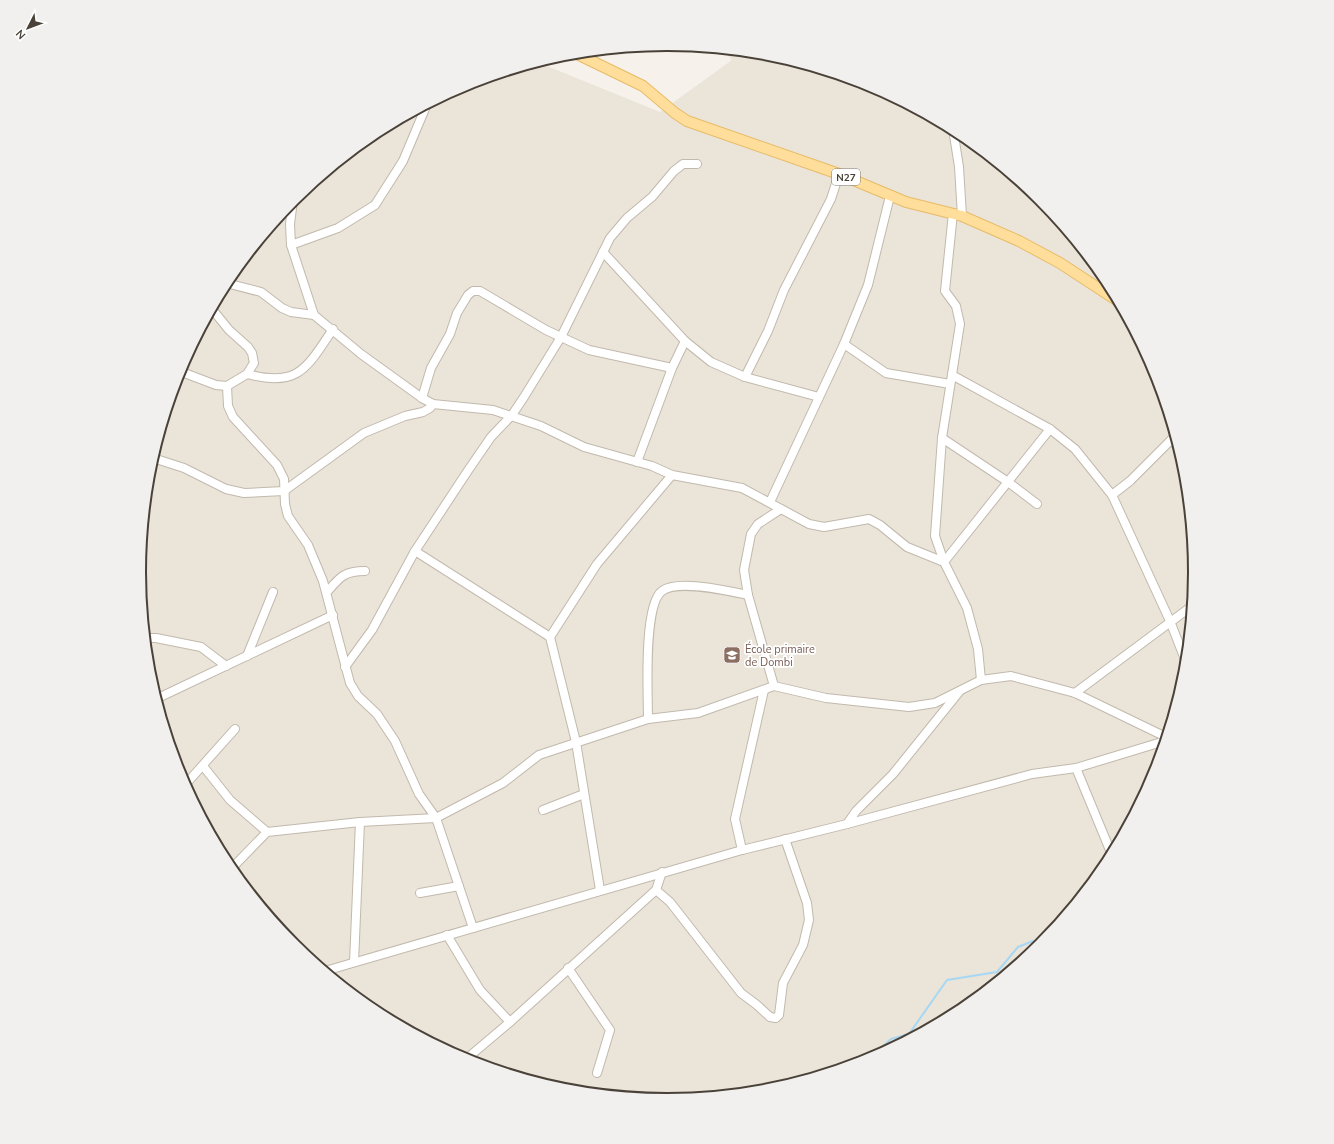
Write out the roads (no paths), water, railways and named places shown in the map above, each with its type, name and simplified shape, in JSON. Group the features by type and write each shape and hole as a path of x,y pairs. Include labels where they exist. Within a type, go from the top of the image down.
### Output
{"main road":[{"name":"N27","path":"584,58 643,86 675,113 688,121 839,174 906,202 958,214 1019,241 1060,263 1106,293"}],"street":[{"path":"290,245 338,228 375,205 403,161 424,112"},
{"path":"955,138 959,167 958,214 945,291 956,306 960,324 942,438 935,536 944,562 967,608 978,649 980,680"},
{"path":"345,667 372,630 415,551 491,437 512,415 561,337 603,252 618,228 652,197 674,171 683,164 697,164"},
{"path":"745,377 768,331 784,290 831,199 839,174"},
{"path":"770,502 844,344 868,285 890,196"},
{"path":"292,211 290,245 314,315"},
{"path":"603,252 685,341 711,362 745,377 819,397"},
{"path":"233,285 261,292 282,308 292,312 314,315 333,329 361,354 422,398 433,404 493,410 512,415 541,426 584,447 652,466 672,475 742,488 809,524 824,527 869,519 880,525 907,547 944,562"},
{"path":"422,398 431,368 450,334 457,313 468,295 473,291 480,291 546,330 590,350 672,368"},
{"path":"186,374 216,385 227,386 247,374 254,363 252,353 215,313"},
{"path":"247,374 265,379 281,379 295,375 310,364 333,329"},
{"path":"637,462 672,368 685,341"},
{"path":"844,344 886,373 950,384"},
{"path":"952,375 1050,428 1075,449 1112,495 1170,621 1182,652"},
{"path":"227,386 228,406 233,417 277,465 284,479 285,504 288,516 308,545 327,592 350,683 358,696 377,714 395,741 419,794 436,818 473,928"},
{"path":"158,460 184,468 226,489 244,493 284,491 364,433 405,416 423,412 430,408 433,404"},
{"path":"944,562 1050,428"},
{"path":"942,438 1008,482 1037,504"},
{"path":"1112,495 1130,481 1171,440"},
{"path":"550,637 597,564 672,475"},
{"path":"774,686 748,595 744,570 751,534 758,524 781,509"},
{"path":"415,551 550,637 576,742 600,890"},
{"path":"327,592 341,576 351,571 364,571"},
{"path":"648,719 647,645 656,599 661,591 669,587 710,586 748,595"},
{"path":"247,656 273,592"},
{"path":"1075,694 1187,610"},
{"path":"161,696 333,615"},
{"path":"150,638 201,647 226,666"},
{"path":"236,864 267,832 360,822 436,818 503,783 539,755 648,719 698,713 774,686 826,698 909,707 935,703 980,680 1011,676 1075,694 1161,735"},
{"path":"742,850 735,819 764,690"},
{"path":"847,824 856,811 893,774 961,690"},
{"path":"190,780 235,729"},
{"path":"330,969 742,850 847,824 1032,774 1076,768 1158,744"},
{"path":"203,766 230,800 267,832"},
{"path":"1076,768 1109,847"},
{"path":"543,810 584,794"},
{"path":"354,962 360,822"},
{"path":"656,890 670,902 741,993 757,1004 770,1017 776,1018 779,1014 783,983 803,945 809,920 807,904 785,839"},
{"path":"472,1054 510,1022 656,890 662,872"},
{"path":"420,893 459,886"},
{"path":"447,935 480,990 510,1022"},
{"path":"568,968 610,1030 598,1073"}],"waterway":[{"path":"911,1032 947,980 997,972 1018,947 1034,941"},
{"path":"885,1044 891,1039 904,1036"}],"place":[{"name":"École primaire de Dombi","path":"732,655"}]}
